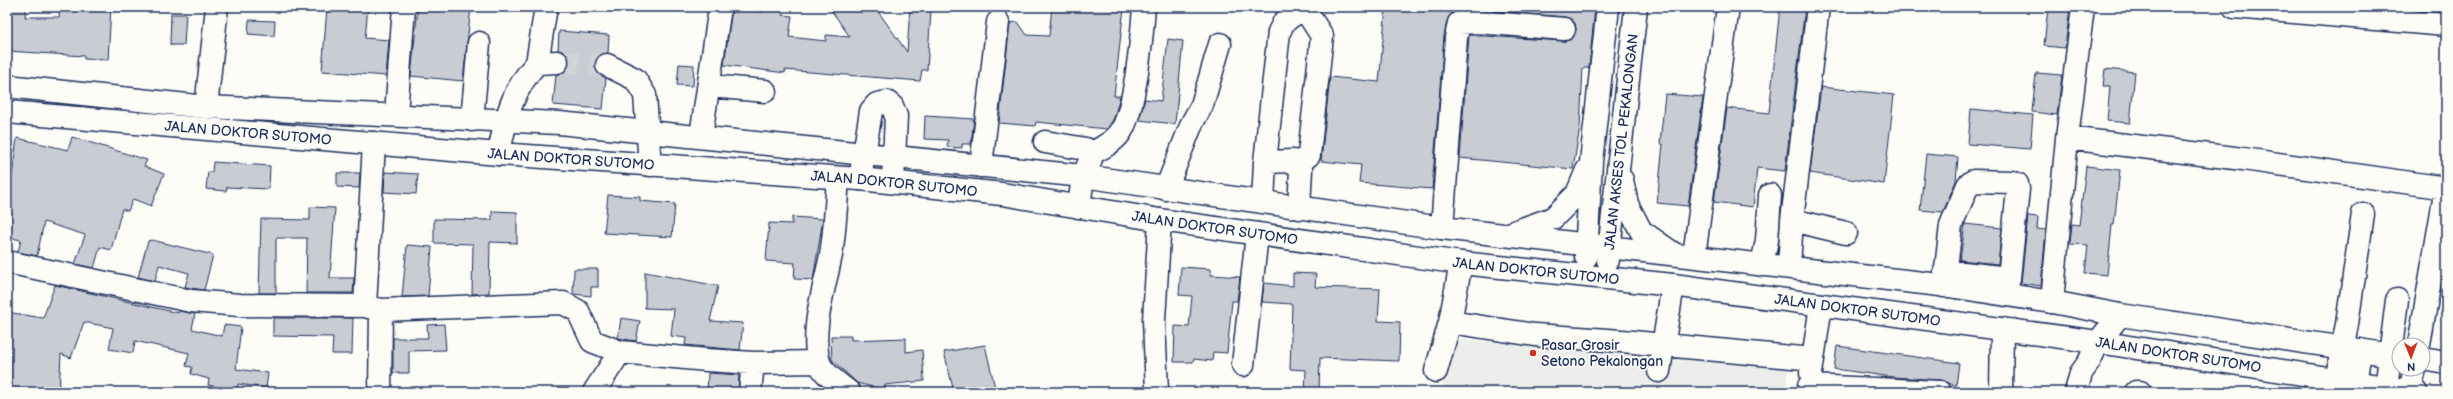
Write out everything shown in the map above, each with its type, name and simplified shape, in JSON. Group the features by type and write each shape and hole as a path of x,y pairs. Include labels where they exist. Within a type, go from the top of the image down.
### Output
{"main road":[{"path":"206,106 217,7"},
{"path":"396,114 404,7"},
{"path":"499,154 504,121 522,79 547,62 546,7"},
{"path":"701,136 710,86 720,7"},
{"path":"1090,154 1107,145 1119,134 1126,119 1140,55 1144,7"},
{"path":"1263,202 1265,162 1279,32 1284,22 1304,7 1322,36 1309,155 1298,164"},
{"name":"JALAN AKSES TOL PEKALONGAN","path":"1585,274 1588,244 1591,162 1608,7"},
{"name":"JALAN AKSES TOL PEKALONGAN","path":"1607,277 1609,246 1636,7"},
{"path":"1694,256 1728,7"},
{"path":"1790,267 1792,220 1818,7"},
{"path":"2052,302 2067,138 2083,7"},
{"path":"2234,7 2380,14 2446,25"},
{"path":"981,166 998,22"},
{"path":"1442,228 1456,38 1459,23 1478,22 1564,29"},
{"path":"472,120 479,43"},
{"path":"1166,188 1192,123 1202,105 1220,44"},
{"path":"607,65 635,80 645,95 650,165"},
{"name":"JALAN DOKTOR SUTOMO","path":"7,86 206,106 396,114 701,136 1083,176 1442,228 1508,234 1762,265 1945,278 2007,286 2052,302 2120,315 2391,355"},
{"path":"710,86 765,91"},
{"path":"860,179 871,112 877,104 887,102 892,106 896,116 893,182"},
{"name":"JALAN DOKTOR SUTOMO","path":"7,112 499,154 838,179 860,179 1002,194 1160,220 1461,263 1585,274 2002,329 2098,342 2348,385 2414,391"},
{"path":"2067,138 2243,159 2446,188 2420,337"},
{"path":"1045,142 1086,149 1090,154 1091,159 1083,176 1079,207"},
{"path":"374,143 373,308 380,392"},
{"path":"1265,162 1293,161 1298,164 1300,169 1299,208"},
{"path":"1508,234 1553,218 1577,194 1591,162"},
{"path":"1619,166 1627,204 1641,231 1673,254"},
{"path":"838,179 831,255 818,315 819,362 826,373 849,392"},
{"path":"1945,278 1951,225 1968,185 1973,181 2012,182 2017,184 2018,189 2007,286"},
{"path":"1762,265 1767,240 1770,195"},
{"path":"2348,385 2363,214"},
{"path":"1157,392 1154,320 1160,220"},
{"path":"1792,220 1846,233"},
{"path":"1243,365 1257,234"},
{"path":"7,262 191,301 240,305 373,308 563,303 578,310 592,341 601,346 620,352 753,363 819,362"},
{"path":"1436,370 1450,322 1461,263"},
{"path":"1660,371 1673,285"},
{"path":"2395,337 2397,300"},
{"path":"1821,305 1808,389 1940,392"},
{"path":"2076,392 2081,373 2089,362 2098,342 2120,315"},
{"path":"1450,322 1534,335 1813,359"},
{"path":"2001,392 2002,329"},
{"path":"594,392 620,352"},
{"path":"2431,361 2446,363"},
{"path":"750,392 753,363"},
{"path":"2386,388 2391,367"},
{"path":"2414,391 2415,377"}],"shaded area":[{"name":"Pasar Grosir Setono Pekalongan","path":"1449,338 1788,367 1786,392 1442,392"}],"building":[{"path":"7,7 26,7 25,17 59,17 60,7 111,7 108,60 84,59 84,56 7,51"},
{"path":"327,7 368,7 365,38 389,40 386,76 322,71"},
{"path":"418,7 471,7 463,81 411,76"},
{"path":"763,7 783,7 782,15 792,16 789,37 826,41 826,35 850,37 829,7 875,7 907,52 910,8 931,10 927,70 922,70 920,81 785,70 785,73 724,65 732,8 762,12"},
{"path":"1052,7 1124,7 1114,96 1120,96 1114,118 1107,129 1036,122 1035,126 999,123 1010,23 1018,22 1027,35 1049,36"},
{"path":"1386,7 1595,7 1589,68 1583,68 1580,127 1573,169 1460,158 1469,35 1563,41 1570,40 1576,30 1575,23 1565,17 1479,10 1453,12 1447,21 1444,37 1432,189 1359,183 1361,165 1321,161 1330,77 1379,82"},
{"path":"1780,7 1805,7 1785,171 1757,168 1753,207 1714,202 1727,108 1769,113"},
{"path":"2048,7 2070,7 2065,48 2044,46"},
{"path":"171,14 186,14 184,45 170,45"},
{"path":"249,20 275,21 274,36 248,34"},
{"path":"559,31 609,35 608,53 600,55 595,65 597,72 606,78 603,109 553,105 556,75 564,72 569,62 567,55 558,50"},
{"path":"1168,39 1183,41 1175,124 1139,120 1145,99 1161,101"},
{"path":"679,64 694,65 693,86 677,85"},
{"path":"2105,69 2135,72 2130,123 2107,121 2110,86 2103,86"},
{"path":"2036,73 2062,75 2057,115 2032,112"},
{"path":"1821,87 1894,95 1884,184 1810,173"},
{"path":"1665,94 1703,97 1688,206 1657,203 1663,144 1660,144"},
{"path":"1971,109 2033,115 2030,149 1968,144"},
{"path":"925,116 974,119 971,144 962,144 962,148 947,147 948,140 924,139"},
{"path":"72,137 147,160 144,166 164,174 151,206 133,199 128,211 122,209 111,250 100,247 94,268 75,264 85,235 44,222 37,256 18,252 21,240 7,237 7,213 17,138 68,150"},
{"path":"1926,154 1958,157 1956,181 1943,212 1920,210"},
{"path":"213,162 270,166 269,189 227,187 226,191 206,189 208,172 212,172"},
{"path":"2086,166 2120,170 2107,275 2085,273 2088,245 2070,244 2072,224 2079,225"},
{"path":"385,172 418,174 416,194 384,192"},
{"path":"337,173 360,173 359,188 337,187"},
{"path":"608,195 640,197 640,201 675,204 672,237 604,233"},
{"path":"310,207 335,208 330,278 354,278 353,293 306,293 307,238 276,238 276,293 259,293 261,219 310,220"},
{"path":"492,211 517,212 517,243 490,242 489,293 472,294 473,244 434,243 434,219 492,220"},
{"path":"2028,216 2038,217 2037,229 2046,230 2041,286 2021,283"},
{"path":"792,217 823,219 813,280 794,279 795,263 766,261 769,223 792,224"},
{"path":"1965,224 2002,228 1998,264 1960,260"},
{"path":"152,240 213,255 204,290 185,287 189,273 159,265 155,281 138,277 148,241"},
{"path":"407,245 432,247 428,296 402,297"},
{"path":"1181,267 1211,269 1211,275 1240,277 1237,301 1232,301 1227,353 1213,352 1212,361 1194,359 1193,362 1174,362 1175,326 1189,327 1192,296 1179,295"},
{"path":"574,269 598,269 598,287 591,287 591,296 573,294"},
{"path":"645,272 718,286 710,321 743,323 740,350 685,345 686,338 671,336 674,309 645,308"},
{"path":"1293,273 1316,274 1315,287 1380,289 1378,321 1400,322 1399,361 1320,358 1319,392 1305,392 1306,370 1290,369 1292,304 1262,302 1264,283 1293,286"},
{"path":"55,285 178,313 179,311 195,314 192,329 222,336 224,325 241,327 236,369 268,373 266,388 238,384 237,391 208,385 209,379 191,374 192,367 186,366 189,353 135,341 133,353 109,349 113,328 84,322 71,358 61,354 59,392 7,392 7,312 43,318"},
{"path":"273,318 353,318 352,354 332,354 333,337 273,336"},
{"path":"621,318 640,321 636,341 618,338"},
{"path":"444,324 446,350 409,351 409,373 393,373 393,338 428,338 427,325"},
{"path":"831,336 851,336 851,340 906,338 906,352 922,350 924,381 885,385 884,390 857,383 832,360"},
{"path":"985,345 996,392 954,392 944,352"},
{"path":"1837,346 1959,363 1956,386 1941,380 1893,377 1834,369"},
{"path":"708,373 739,375 738,392 707,392"}],"tunnel":[{"path":"557,62 607,65"}],"place":[{"name":"Pasar Grosir Setono Pekalongan","path":"1533,353"}]}
